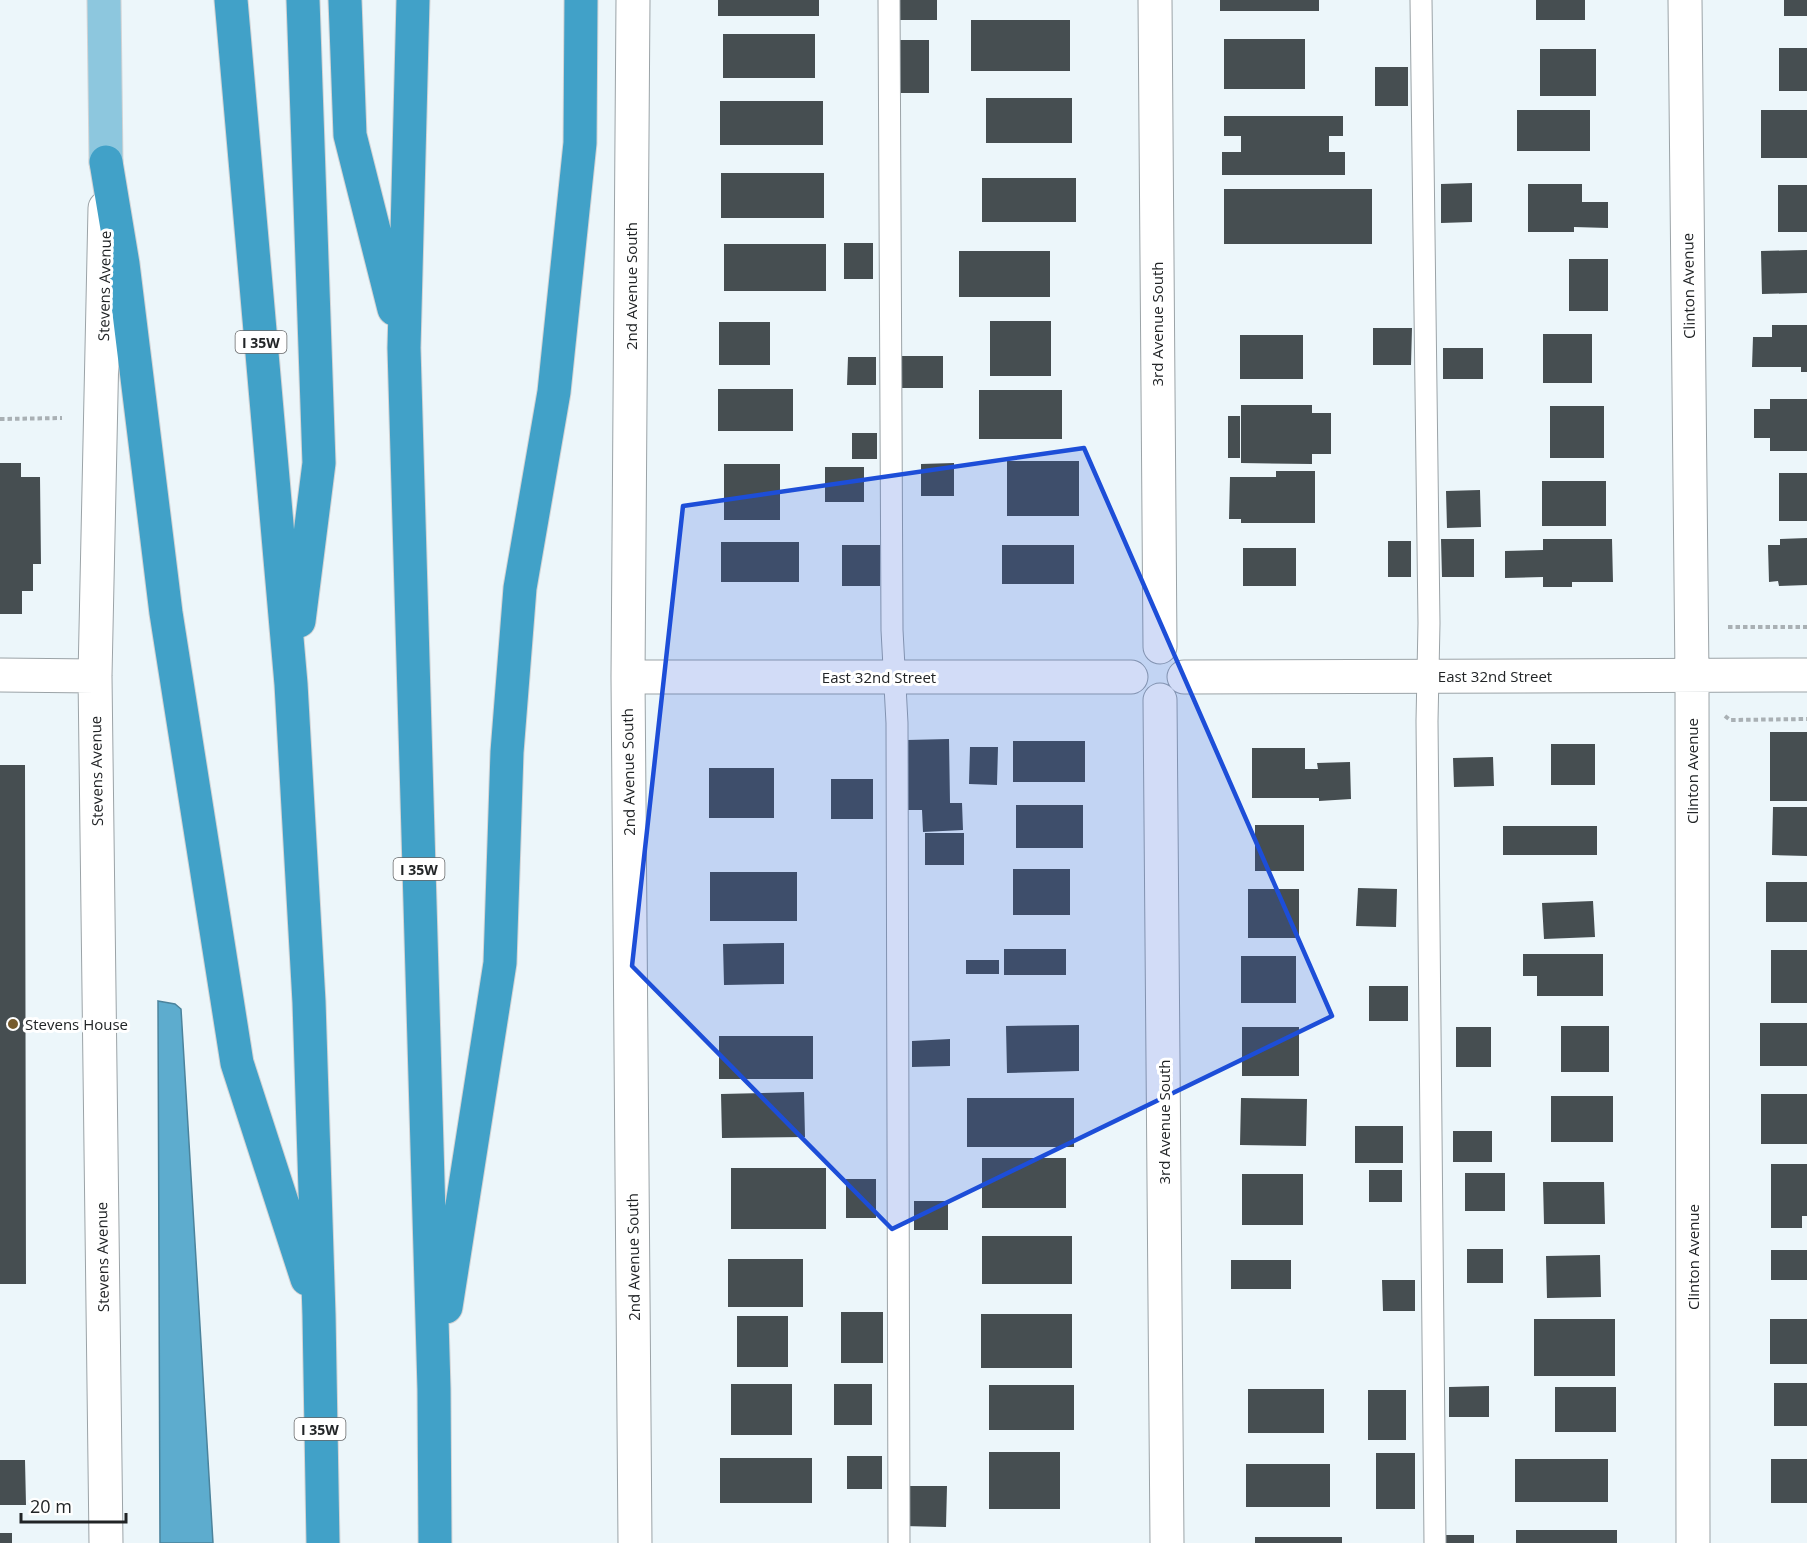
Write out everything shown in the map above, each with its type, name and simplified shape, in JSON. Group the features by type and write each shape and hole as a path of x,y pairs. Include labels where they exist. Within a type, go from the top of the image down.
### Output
{"highway":[{"name":"I 35W","path":"231,0 291,684 309,1002 319,1315 323,1543"},
{"path":"291,684 319,463 303,0"},
{"path":"345,0 350,135 404,348"},
{"name":"I 35W","path":"413,0 404,348 434,1389 435,1543"},
{"path":"434,1389 500,963 507,752 520,588 554,392 580,143 581,0"},
{"path":"106,162 123,264 166,613 237,1063 319,1315"}],"main road":[{"name":"Stevens Avenue","path":"104,0 106,162"}],"street":[{"name":"2nd Avenue South","path":"633,0 628,677 635,1543"},
{"name":"3rd Avenue South","path":"1155,0 1160,647"},
{"name":"Clinton Avenue","path":"1685,0 1692,676 1693,1543"},
{"name":"Stevens Avenue","path":"106,162 95,676 106,1543"},
{"path":"1160,647 1168,649 1181,660 1184,677 1176,693 1160,700 1138,692 1131,677 1138,655 1144,650 1160,647"},
{"path":"0,675 95,676"},
{"name":"East 32nd Street","path":"1184,677 1807,675"},
{"name":"East 32nd Street","path":"628,677 1131,677"},
{"name":"3rd Avenue South","path":"1160,700 1167,1543"}],"lane":[{"path":"889,0 892,618 897,723 899,1543"},
{"path":"1421,0 1430,623 1427,677 1435,1543"}],"path":[{"path":"0,419 62,418"},
{"path":"1728,627 1807,627"},
{"path":"1720,712 1730,720 1807,719"}],"highlighted area":[{"path":"1084,448 1332,1016 892,1229 632,966 683,506"}],"water":[{"path":"158,1001 175,1004 181,1009 213,1543 160,1543"}],"building":[{"path":"718,0 819,0 819,16 718,16"},
{"path":"896,0 937,0 937,20 896,20"},
{"path":"1220,0 1319,0 1319,11 1220,11"},
{"path":"1536,0 1585,0 1585,20 1536,20"},
{"path":"1784,0 1807,0 1807,16 1784,16"},
{"path":"971,20 1070,20 1070,71 971,71"},
{"path":"723,34 815,34 815,78 723,78"},
{"path":"1224,39 1305,39 1305,89 1224,89"},
{"path":"895,40 929,40 929,93 895,93"},
{"path":"1779,48 1807,48 1807,91 1779,91"},
{"path":"1540,49 1596,49 1596,96 1540,96"},
{"path":"1375,67 1408,67 1408,106 1375,106"},
{"path":"986,98 1072,98 1072,143 986,143"},
{"path":"720,101 823,101 823,145 720,145"},
{"path":"1517,110 1590,110 1590,151 1517,151"},
{"path":"1761,110 1807,110 1807,158 1761,158"},
{"path":"1224,116 1343,116 1343,136 1329,136 1329,152 1345,152 1345,175 1222,175 1222,152 1241,152 1241,136 1224,136"},
{"path":"721,173 824,173 824,218 721,218"},
{"path":"982,178 1076,178 1076,222 982,222"},
{"path":"1472,183 1472,222 1441,223 1441,184"},
{"path":"1528,184 1582,184 1582,202 1608,202 1608,228 1574,227 1574,232 1528,232"},
{"path":"1778,185 1807,185 1807,232 1778,232"},
{"path":"1224,189 1372,189 1372,244 1224,244"},
{"path":"844,243 873,243 873,279 844,279"},
{"path":"724,244 826,244 826,291 724,291"},
{"path":"1807,250 1807,293 1762,294 1761,251"},
{"path":"959,251 1050,251 1050,297 959,297"},
{"path":"1569,259 1608,259 1608,311 1569,311"},
{"path":"990,321 1051,321 1051,376 990,376"},
{"path":"719,322 770,322 770,365 719,365"},
{"path":"1772,325 1807,325 1807,372 1801,372 1801,367 1752,367 1753,337 1772,337"},
{"path":"1373,328 1412,328 1411,365 1373,365"},
{"path":"1543,334 1592,334 1592,383 1543,383"},
{"path":"1240,335 1303,335 1303,379 1240,379"},
{"path":"1443,348 1483,348 1483,379 1443,379"},
{"path":"902,356 943,356 943,388 902,388"},
{"path":"848,357 876,357 876,385 847,385"},
{"path":"718,389 793,389 793,431 718,431"},
{"path":"979,390 1062,390 1062,439 979,439"},
{"path":"1770,399 1807,399 1807,451 1770,451 1770,438 1754,438 1754,409 1770,409"},
{"path":"1241,405 1312,405 1312,413 1331,413 1331,454 1312,454 1312,464 1241,463"},
{"path":"1550,406 1604,406 1604,458 1550,458"},
{"path":"1228,416 1240,416 1240,458 1228,458"},
{"path":"852,433 877,433 877,459 852,459"},
{"path":"1007,461 1079,461 1079,516 1007,516"},
{"path":"0,463 21,463 21,477 40,477 41,564 33,564 33,591 22,591 22,614 0,614"},
{"path":"954,463 954,496 921,496 921,464"},
{"path":"724,464 780,464 780,520 724,520"},
{"path":"825,467 864,467 864,502 825,502"},
{"path":"1276,471 1315,471 1315,523 1241,523 1241,519 1229,519 1230,477 1276,477"},
{"path":"1779,473 1807,473 1807,521 1779,521"},
{"path":"1542,481 1606,481 1606,526 1542,526"},
{"path":"1480,490 1481,527 1447,528 1446,491"},
{"path":"1807,538 1807,585 1779,586 1778,581 1769,582 1768,545 1780,545 1780,539"},
{"path":"1441,539 1474,539 1474,577 1442,577"},
{"path":"1543,539 1612,539 1613,582 1572,582 1572,587 1543,587 1543,577 1505,578 1505,551 1543,550"},
{"path":"1388,541 1411,541 1411,577 1388,577"},
{"path":"721,542 799,542 799,582 721,582"},
{"path":"842,545 880,545 880,586 842,586"},
{"path":"1002,545 1074,545 1074,584 1002,584"},
{"path":"1243,548 1296,548 1296,586 1243,586"},
{"path":"1770,732 1807,732 1807,801 1770,801"},
{"path":"949,739 950,803 962,803 963,830 923,832 922,810 908,810 907,740"},
{"path":"1013,741 1085,741 1085,782 1013,782"},
{"path":"1551,744 1595,744 1595,785 1551,785"},
{"path":"970,747 998,747 997,785 969,784"},
{"path":"1252,748 1305,748 1305,769 1318,769 1317,763 1350,762 1351,799 1319,801 1319,798 1252,798"},
{"path":"1493,757 1494,786 1454,787 1453,758"},
{"name":"Stevens House","path":"0,765 25,765 26,1284 0,1284"},
{"path":"709,768 774,768 774,818 709,818"},
{"path":"831,779 873,779 873,819 831,819"},
{"path":"1016,805 1083,805 1083,848 1016,848"},
{"path":"1773,807 1807,807 1807,856 1772,855"},
{"path":"1255,825 1304,825 1304,871 1255,871"},
{"path":"1503,826 1597,826 1597,855 1503,855"},
{"path":"925,833 964,833 964,865 925,865"},
{"path":"1013,869 1070,869 1070,915 1013,915"},
{"path":"710,872 797,872 797,921 710,921"},
{"path":"1766,882 1807,882 1807,922 1766,922"},
{"path":"1358,888 1397,889 1396,927 1356,926"},
{"path":"1248,889 1299,889 1299,938 1248,938"},
{"path":"1593,901 1595,937 1544,939 1542,903"},
{"path":"784,943 784,984 724,985 723,944"},
{"path":"1004,949 1066,949 1066,975 1004,975"},
{"path":"1771,950 1807,950 1807,1003 1771,1003"},
{"path":"1523,954 1603,954 1603,996 1537,996 1537,976 1523,976"},
{"path":"1241,956 1296,956 1296,1003 1241,1003"},
{"path":"966,960 999,960 999,974 966,974"},
{"path":"1369,986 1408,986 1408,1021 1369,1021"},
{"path":"1760,1023 1807,1023 1807,1066 1760,1066"},
{"path":"1079,1025 1079,1071 1007,1073 1006,1026"},
{"path":"1561,1026 1609,1026 1609,1072 1561,1072"},
{"path":"1242,1027 1299,1027 1299,1076 1242,1076"},
{"path":"1456,1027 1491,1027 1491,1067 1456,1067"},
{"path":"719,1036 813,1036 813,1079 719,1079"},
{"path":"950,1039 950,1066 912,1067 912,1041"},
{"path":"804,1092 805,1137 722,1138 721,1094"},
{"path":"1761,1094 1807,1094 1807,1144 1761,1144"},
{"path":"1551,1096 1613,1096 1613,1142 1551,1142"},
{"path":"967,1098 1074,1098 1074,1147 967,1147"},
{"path":"1241,1098 1307,1099 1306,1146 1240,1145"},
{"path":"1355,1126 1403,1126 1403,1163 1355,1163"},
{"path":"1453,1131 1492,1131 1492,1162 1453,1162"},
{"path":"982,1158 1066,1158 1066,1208 982,1208"},
{"path":"1771,1164 1807,1164 1807,1216 1802,1216 1802,1228 1771,1228"},
{"path":"731,1168 826,1168 826,1229 731,1229"},
{"path":"1369,1170 1402,1170 1402,1202 1369,1202"},
{"path":"1465,1173 1505,1173 1505,1211 1465,1211"},
{"path":"1242,1174 1303,1174 1303,1225 1242,1225"},
{"path":"846,1179 876,1179 876,1218 846,1218"},
{"path":"1543,1182 1604,1182 1605,1224 1544,1224"},
{"path":"914,1201 948,1201 948,1230 914,1230"},
{"path":"982,1236 1072,1236 1072,1284 982,1284"},
{"path":"1467,1249 1503,1249 1503,1283 1467,1283"},
{"path":"1771,1250 1807,1250 1807,1280 1771,1280"},
{"path":"1600,1255 1601,1297 1547,1298 1546,1256"},
{"path":"728,1259 803,1259 803,1307 728,1307"},
{"path":"1231,1260 1291,1260 1291,1289 1231,1289"},
{"path":"1382,1280 1415,1280 1415,1311 1383,1311"},
{"path":"841,1312 883,1312 883,1363 841,1363"},
{"path":"981,1314 1072,1314 1072,1368 981,1368"},
{"path":"737,1316 788,1316 788,1367 737,1367"},
{"path":"1534,1319 1615,1319 1615,1376 1534,1376"},
{"path":"1770,1319 1807,1319 1807,1364 1770,1364"},
{"path":"1774,1383 1807,1383 1807,1426 1774,1426"},
{"path":"731,1384 792,1384 792,1435 731,1435"},
{"path":"834,1384 872,1384 872,1425 834,1425"},
{"path":"989,1385 1074,1385 1074,1430 989,1430"},
{"path":"1489,1386 1489,1417 1449,1417 1449,1387"},
{"path":"1555,1387 1616,1387 1616,1432 1555,1432"},
{"path":"1248,1389 1324,1389 1324,1433 1248,1433"},
{"path":"1368,1390 1406,1390 1406,1440 1368,1440"},
{"path":"989,1452 1060,1452 1060,1509 989,1509"},
{"path":"1376,1453 1415,1453 1415,1509 1376,1509"},
{"path":"847,1456 882,1456 882,1489 847,1489"},
{"path":"720,1458 812,1458 812,1503 720,1503"},
{"path":"1515,1459 1608,1459 1608,1502 1515,1502"},
{"path":"1771,1459 1807,1459 1807,1503 1771,1503"},
{"path":"0,1460 25,1460 26,1505 0,1505"},
{"path":"1246,1464 1330,1464 1330,1507 1246,1507"},
{"path":"903,1486 947,1486 946,1527 903,1526"},
{"path":"1516,1530 1617,1530 1617,1543 1516,1543"},
{"path":"0,1533 12,1533 12,1543 0,1543"},
{"path":"1442,1535 1474,1535 1474,1543 1442,1543"},
{"path":"1255,1537 1342,1537 1342,1543 1255,1543"}],"place":[{"name":"Stevens House","path":"13,1024"}]}
